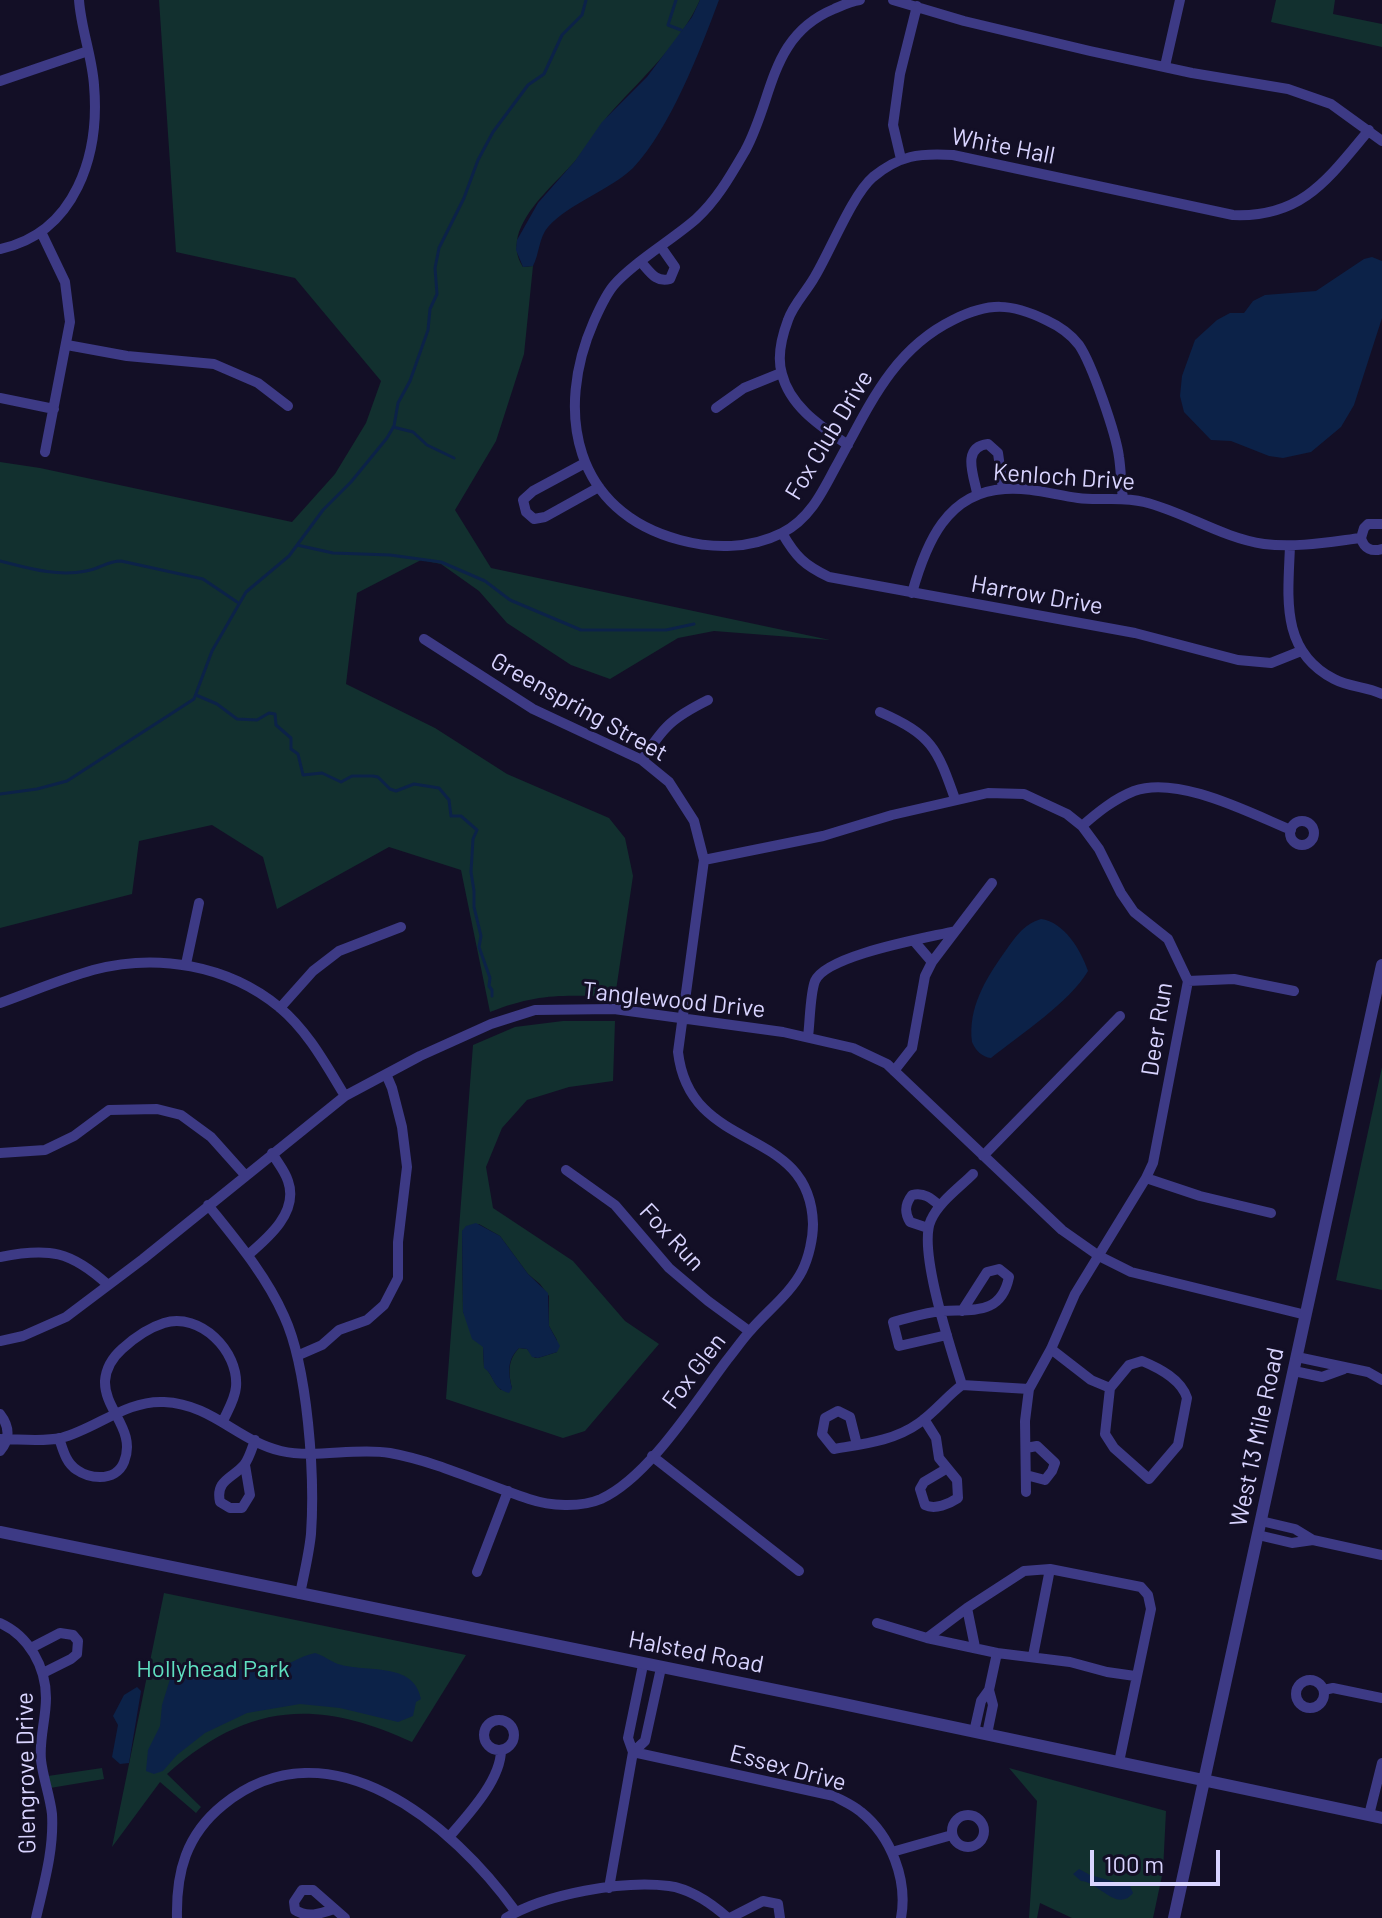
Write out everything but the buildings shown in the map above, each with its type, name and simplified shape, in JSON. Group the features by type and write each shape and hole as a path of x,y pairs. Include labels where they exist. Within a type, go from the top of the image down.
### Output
{"street":[{"path":"0,249 42,234 75,195 87,164 96,110 94,80 79,0"},
{"name":"Fox Club Drive","path":"860,0 812,18 794,38 776,67 756,128 729,180 699,216 613,285 594,320 582,354 573,398 575,425 585,463 599,487 638,526 699,545 750,545 782,533 801,520 816,503 889,374 919,340 974,309 1011,306 1061,326 1079,346 1094,376 1119,454 1123,498"},
{"path":"893,0 1008,32 1192,73 1288,89 1331,104 1382,141"},
{"path":"1165,66 1180,0"},
{"path":"901,159 893,125 900,74 917,6"},
{"path":"0,81 88,51"},
{"name":"White Hall","path":"781,373 781,344 788,317 814,278 857,195 871,179 901,159 922,153 953,155 1233,215 1260,216 1284,209 1309,194 1335,170 1369,130"},
{"path":"42,234 60,270 68,295 70,322 45,452"},
{"path":"641,262 655,278 670,279 675,267 661,247"},
{"path":"67,345 127,356 214,364 258,383 288,406"},
{"path":"716,408 744,388 781,373 791,395 814,422 848,445"},
{"path":"0,398 54,409"},
{"path":"977,493 971,461 972,451 979,445 988,444 998,453 1003,489"},
{"path":"585,463 533,491 523,500 526,512 534,519 545,517 599,487"},
{"name":"Kenloch Drive","path":"912,593 921,560 937,530 955,509 977,493 1003,489 1099,501 1123,498 1171,511 1239,537 1290,546 1361,538 1368,524 1382,524"},
{"name":"Harrow Drive","path":"782,533 806,566 829,577 1135,633 1238,660 1271,663 1301,651"},
{"path":"1361,538 1366,548 1382,549"},
{"path":"1290,546 1290,622 1301,651 1336,680 1379,691"},
{"name":"Greenspring Street","path":"424,639 533,709 642,760 669,782 678,795 694,821 704,860 682,1018"},
{"path":"642,760 662,728 708,700"},
{"path":"880,712 908,724 925,739 940,757 955,799"},
{"path":"1082,826 1108,804 1136,790 1162,787 1227,804 1291,830"},
{"name":"Deer Run","path":"704,860 823,836 955,799 988,793 1024,794 1067,814 1082,826 1099,849 1134,912 1168,939 1188,981 1153,1163 1075,1294 1029,1389"},
{"path":"894,1071 912,1048 925,976 932,962 992,883"},
{"path":"186,964 199,903"},
{"path":"280,1008 313,971 339,951 401,927"},
{"path":"808,1037 815,981 825,968 861,954 955,931"},
{"path":"914,941 932,962"},
{"path":"0,1003 94,970 130,963 186,964 210,970 250,987 280,1008 317,1050 345,1096"},
{"name":"West 13 Mile Road","path":"1174,1918 1382,965"},
{"path":"1188,981 1234,979 1294,991"},
{"name":"Tanglewood Drive","path":"0,1341 23,1336 56,1322 108,1285 345,1096 491,1024 535,1010 614,1009 808,1037 853,1048 887,1064 1062,1230 1099,1256 1131,1272 1306,1315"},
{"path":"983,1156 1120,1016"},
{"name":"Fox Glen","path":"116,1413 143,1403 162,1401 194,1407 278,1451 387,1452 443,1466 552,1505 589,1502 612,1492 641,1470 749,1331 802,1272 812,1240 809,1199 794,1169 762,1144 716,1121 692,1097 680,1071 678,1052 682,1018"},
{"path":"299,1355 322,1345 339,1330 367,1320 384,1305 398,1278 398,1242 407,1167 402,1127 386,1074"},
{"path":"0,1153 45,1150 74,1136 109,1110 157,1109 181,1115 211,1137 245,1175"},
{"path":"248,1255 270,1236 289,1203 288,1181 272,1153"},
{"name":"Fox Run","path":"566,1170 615,1205 669,1268 749,1331"},
{"path":"962,1385 929,1257 928,1228 940,1206 973,1174"},
{"path":"1146,1178 1200,1196 1271,1213"},
{"path":"928,1228 910,1222 905,1209 908,1200 919,1193 940,1206"},
{"path":"208,1205 270,1288 299,1355 309,1452 311,1533 300,1594"},
{"path":"0,1257 27,1251 53,1252 72,1257 108,1285"},
{"path":"947,1335 899,1346 893,1322 942,1311 962,1311 979,1311 992,1304 1007,1285 1009,1277 999,1269 987,1272 962,1311"},
{"path":"59,1438 65,1456 78,1471 93,1476 113,1474 122,1468 128,1444 105,1380 112,1361 138,1336 163,1323 176,1321 207,1330 233,1363 236,1387 223,1421"},
{"path":"1051,1349 1091,1380 1110,1388"},
{"path":"1297,1357 1368,1372 1382,1380"},
{"path":"1142,1361 1163,1371 1185,1392 1187,1398 1178,1445 1149,1479 1114,1448 1105,1434 1110,1388 1129,1365 1142,1361"},
{"path":"1294,1371 1322,1377 1346,1368"},
{"path":"857,1445 887,1439 924,1419 962,1385 1029,1389 1026,1492"},
{"path":"4,1439 59,1438 116,1413"},
{"path":"0,1414 7,1424 0,1451"},
{"path":"924,1419 936,1438 939,1458 946,1469"},
{"path":"245,1465 255,1440"},
{"path":"1026,1448 1037,1446 1055,1463 1045,1480 1026,1475"},
{"path":"652,1456 799,1571"},
{"path":"477,1572 508,1491"},
{"path":"1261,1521 1295,1529 1313,1540 1382,1555"},
{"name":"Halsted Road","path":"0,1532 1375,1816"},
{"path":"1258,1535 1292,1543 1313,1540"},
{"path":"1033,1656 1050,1569"},
{"path":"927,1638 1024,1571 1050,1569 1141,1587 1148,1595 1151,1609 1119,1762"},
{"path":"967,1608 975,1647"},
{"name":"Glengrove Drive","path":"0,1623 31,1648 43,1673 46,1697 41,1758 51,1810 52,1844 36,1918"},
{"path":"877,1623 927,1638 997,1653 1033,1656 1135,1676"},
{"name":"Glengrove Drive","path":"31,1648 60,1633 73,1635 78,1641 77,1654 43,1673"},
{"path":"980,1733 993,1705 989,1690 997,1653"},
{"path":"609,1888 633,1752 628,1738 643,1665"},
{"path":"633,1752 645,1741 661,1668"},
{"path":"1324,1690 1333,1688 1382,1698"},
{"path":"449,1837 480,1801 501,1759 501,1750"},
{"name":"Essex Drive","path":"633,1752 834,1796 861,1811 878,1829 892,1852 901,1880 901,1918"},
{"path":"1375,1816 1382,1763"},
{"path":"177,1918 176,1887 188,1848 208,1817 241,1790 274,1776 315,1771 352,1779 381,1791 428,1820 480,1865 511,1915 546,1899 609,1888 670,1886 695,1894 729,1918 763,1901 778,1904 780,1918"},
{"path":"892,1852 952,1835"},
{"path":"334,1909 345,1918"}],"green space":[{"path":"159,0 700,0 672,45 608,116 576,160 537,202 524,221 518,237 518,255 523,267 533,266 524,354 496,441 455,510 491,568 830,640 714,631 678,638 610,679 571,665 507,623 479,591 441,564 421,560 357,593 346,684 435,728 507,774 609,818 625,838 633,876 615,997 552,997 523,1001 490,1012 461,870 389,847 277,909 263,857 212,825 139,841 132,894 0,928 0,462 292,522 335,474 366,423 381,381 295,278 176,252"},
{"path":"1276,0 1335,0 1333,14 1382,24 1382,47 1271,22"},
{"path":"563,1021 615,1021 613,1081 569,1087 527,1100 502,1128 486,1167 493,1208 573,1261 625,1321 659,1344 585,1431 563,1438 446,1399 473,1045 515,1027","holes":["479,1224 500,1236 549,1296 549,1326 557,1340 557,1352 538,1358 527,1349 519,1348 510,1366 512,1388 501,1390 484,1367 483,1347 463,1312 462,1231"]},
{"path":"1382,1067 1382,1290 1336,1280"},
{"name":"Hollyhead Park","path":"164,1593 466,1655 412,1742 344,1718 313,1714 284,1715 254,1721 197,1750 167,1774 201,1807 196,1813 160,1782 112,1847"},
{"path":"102,1768 104,1779 50,1788 48,1776"},
{"path":"1009,1768 1166,1811 1163,1871 1153,1918 1072,1918 1040,1903 1037,1918 1029,1918 1037,1801"}],"water":[{"path":"700,0 719,0 683,88 647,152 624,176 548,227 533,266 523,267 516,250 517,240 538,203 575,161 602,122 647,77 692,17"},
{"path":"1372,257 1382,261 1382,318 1354,405 1341,427 1311,452 1283,458 1269,456 1231,441 1211,440 1184,412 1180,396 1182,376 1195,340 1217,320 1230,313 1244,313 1253,301 1265,295 1316,291 1364,259"},
{"path":"1041,919 1064,931 1081,954 1088,971 1044,1018 991,1058 985,1056 977,1051 972,1042 971,1030 979,995 1016,937 1024,928"},
{"path":"476,1223 500,1236 528,1274 548,1293 549,1326 560,1346 557,1352 538,1358 532,1357 527,1349 519,1348 510,1362 512,1388 509,1393 496,1385 484,1368 483,1347 472,1339 463,1312 462,1231"},
{"path":"315,1653 338,1664 387,1671 409,1679 417,1687 421,1699 416,1702 413,1716 398,1722 340,1708 300,1704 247,1713 205,1733 177,1755 163,1771 154,1774 146,1771 148,1750 160,1726 162,1705 171,1676 194,1670 273,1668"},
{"path":"137,1687 141,1691 129,1763 120,1764 112,1757 118,1725 113,1716 124,1695"},
{"path":"1079,1869 1130,1886 1133,1893 1121,1900 1114,1898 1081,1881 1073,1874"}],"waterway":[{"path":"0,794 67,781 194,699 212,651 246,592 289,556 323,510 387,438 428,330 430,309 437,294 435,268 439,248 464,198 478,160 493,132 528,85 544,74 562,35 582,15 586,0"},
{"path":"676,0 668,25 681,30"},
{"path":"393,427 413,432 427,445 454,458"},
{"path":"297,545 333,553 390,555 441,562 485,581 510,600 581,630 666,630 694,624"},
{"path":"0,561 64,573 91,570 121,561 203,579 237,602"},
{"path":"196,695 217,704 237,719 257,720 269,713 275,714 276,725 291,738 291,749 298,754 303,775 322,773 341,782 352,776 373,776 396,791 414,784 439,788 449,800 451,816 461,816 477,830 473,839 471,872 474,907 481,936 479,947 490,978 492,996"}]}
